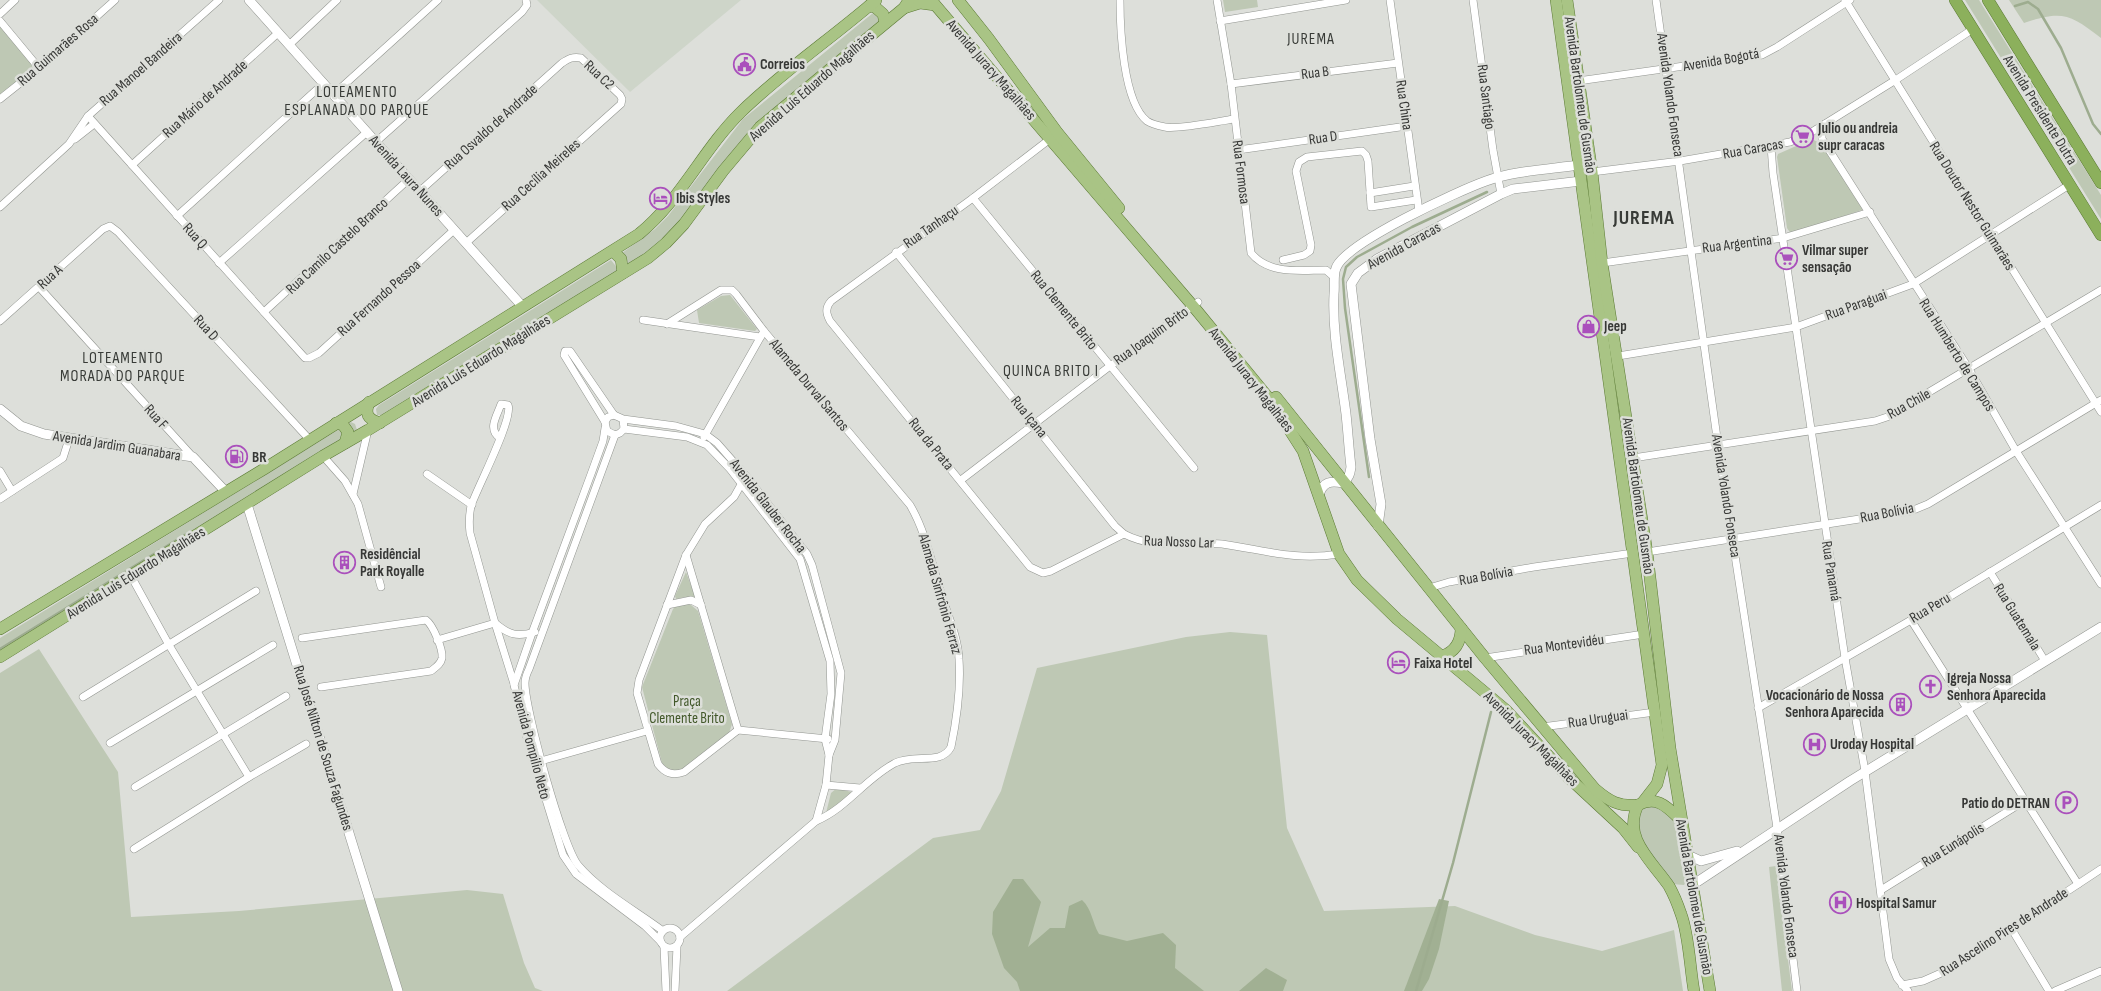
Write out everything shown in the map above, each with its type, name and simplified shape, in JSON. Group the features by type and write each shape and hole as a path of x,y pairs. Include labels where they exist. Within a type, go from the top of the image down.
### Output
{"highway":[{"name":"Avenida Presidente Dutra","path":"1955,0 2101,235"},
{"name":"Avenida Presidente Dutra","path":"1988,0 2101,183"}],"main road":[{"name":"Avenida Juracy Magalhães","path":"958,0 1057,132 1195,304 1290,427 1303,451 1339,554 1367,592 1506,710 1568,777 1620,826 1669,887"},
{"name":"Avenida Bartolomeu de Gusmão","path":"1556,0 1662,765 1657,784 1641,803"},
{"name":"Avenida Bartolomeu de Gusmão","path":"1567,0 1592,172 1602,263 1618,356 1647,552 1680,820 1694,884 1710,991"},
{"name":"Avenida Juracy Magalhães","path":"933,2 998,81 1050,138 1302,428 1378,526 1485,658 1595,789 1614,803 1628,806 1653,800 1666,805 1680,820"},
{"path":"906,4 933,2"},
{"path":"873,3 884,14 886,23"},
{"name":"Avenida Luís Eduardo Magalhães","path":"0,629 226,492 612,251 656,220 741,112 873,3"},
{"name":"Avenida Luís Eduardo Magalhães","path":"0,657 323,456 623,274 660,248 684,224 728,164 760,127 886,23 906,4"},
{"path":"998,81 1012,70"},
{"path":"612,251 621,259 623,274"},
{"path":"370,402 367,415 369,419 380,423"},
{"path":"336,423 343,425 348,432 345,443"},
{"path":"1442,656 1450,653 1458,644 1461,628"},
{"path":"1638,847 1633,826 1634,812 1641,803"},
{"name":"Avenida Bartolomeu de Gusmão","path":"1669,887 1682,917 1694,991"}],"street":[{"path":"0,14 15,0"},
{"name":"Rua Guimarães Rosa","path":"0,99 39,68 115,0"},
{"name":"Rua Manoel Bandeira","path":"69,144 88,116 219,0"},
{"name":"Avenida Laura Nunes","path":"249,0 522,307"},
{"path":"289,45 337,0"},
{"path":"334,94 438,0"},
{"path":"377,142 522,12 527,5 526,0"},
{"path":"1120,0 1123,53 1128,80 1141,115 1149,122 1167,128 1234,119"},
{"name":"Rua Formosa","path":"1217,0 1231,84 1251,253 1257,261 1267,267 1281,270 1326,270 1334,277"},
{"path":"1220,21 1346,0"},
{"name":"Rua China","path":"1390,0 1414,186 1419,211"},
{"name":"Rua Santiago","path":"1473,0 1493,150 1501,194"},
{"name":"Avenida Yolando Fonseca","path":"1656,0 1680,161 1718,445 1734,539 1777,828 1798,991"},
{"name":"Avenida Bogotá","path":"1578,81 1666,70 1762,54 1777,47 1847,1"},
{"name":"Rua Doutor Nestor Guimarães","path":"1847,1 1894,81 2045,322 2098,402 2101,412"},
{"path":"0,21 39,68"},
{"name":"Rua Caracas","path":"1592,172 1680,161 1790,142 1825,124 1973,29"},
{"name":"Rua Mário de Andrade","path":"132,165 278,33"},
{"name":"Rua C2","path":"562,62 576,56 581,58 620,95 622,99 621,104 616,108"},
{"name":"Rua Osvaldo de Andrade","path":"420,191 562,62"},
{"name":"Rua B","path":"1231,84 1398,63"},
{"path":"177,216 324,83"},
{"name":"Rua Cecília Meireles","path":"466,243 616,108"},
{"name":"Rua Q","path":"88,116 302,355"},
{"name":"Rua Manoel Bandeira","path":"0,207 69,144 94,124"},
{"path":"1807,134 1822,139 1822,129 1825,124"},
{"name":"Rua D","path":"1238,150 1407,126"},
{"path":"219,263 367,132"},
{"name":"Rua Tanhaçu","path":"830,322 826,313 827,306 831,301 973,198 1050,138"},
{"name":"Rua Humberto de Campos","path":"1822,139 1870,212 1913,284 1968,369 2016,451 2101,584"},
{"name":"Rua Panamá","path":"1771,146 1773,173 1844,658 1865,772 1890,959 1893,970 1908,991"},
{"path":"1283,260 1304,256 1310,251 1311,245 1296,171 1299,162 1307,157 1362,151 1368,161 1371,207 1416,200"},
{"name":"Avenida Caracas","path":"1334,277 1337,266 1342,258 1419,211 1486,181 1579,165"},
{"name":"Rua Camilo Castelo Branco","path":"264,312 410,179"},
{"name":"Avenida Caracas","path":"1378,526 1381,504 1370,439 1351,284 1358,273 1377,259 1501,194 1513,190 1581,181"},
{"name":"Rua Paraguai","path":"1618,356 1796,327 1913,284 2069,185"},
{"path":"1370,192 1414,186"},
{"name":"Rua Clemente Brito","path":"973,198 1194,468"},
{"name":"Rua Argentina","path":"1602,263 1783,238 1870,212"},
{"name":"Rua D","path":"100,232 106,227 113,227 309,439"},
{"name":"Rua Fernando Pessoa","path":"302,355 309,358 318,353 454,230"},
{"name":"Rua A","path":"0,321 100,232"},
{"name":"Rua Içana","path":"896,252 1115,526 1124,534"},
{"path":"1319,495 1327,482 1344,483 1350,475 1351,467 1336,340 1334,277"},
{"name":"Rua F","path":"39,288 193,457"},
{"path":"667,324 721,290 726,289 736,294 762,334"},
{"name":"Rua Chile","path":"1633,458 1875,421 1888,417 2101,290"},
{"name":"Rua Joaquim Brito","path":"961,480 1110,366 1195,304"},
{"path":"643,320 762,334"},
{"name":"Rua da Prata","path":"830,322 961,480 1030,567"},
{"name":"Alameda Durval Santos","path":"701,443 762,334 899,492"},
{"path":"565,351 570,351 614,415 623,419 624,429 615,435 610,434 564,355 565,351"},
{"name":"Rua Bolívia","path":"1647,552 1919,508 2098,402"},
{"name":"Avenida Jardim Guanabara","path":"0,409 21,426 44,434 193,457 226,492"},
{"path":"605,425 608,417 614,415"},
{"name":"Avenida Glauber Rocha","path":"623,419 676,426 706,434 717,443 746,476 808,554 841,673 835,740 829,755 826,785 816,821"},
{"name":"Avenida Pompilio Neto","path":"605,425 602,441 591,474 514,685 538,762 563,856 576,874 638,921 662,944"},
{"name":"Avenida Glauber Rocha","path":"624,429 687,437 718,454 793,549 803,569 830,660 831,694 824,739 829,755"},
{"path":"353,494 368,430"},
{"name":"Avenida Pompilio Neto","path":"615,435 543,629 525,683 538,748 538,762 575,861 593,880 663,931"},
{"path":"500,438 472,505 469,519 470,533 514,685"},
{"path":"0,499 63,458 69,439"},
{"path":"323,456 353,494 358,504 381,587"},
{"path":"0,471 12,491"},
{"path":"427,474 472,505"},
{"path":"746,476 734,497 705,524 686,555 639,680 638,693 647,731 658,764 663,771 677,775 694,766 738,730 835,740"},
{"name":"Alameda Sinfrônio Ferraz","path":"860,788 881,771 898,762 910,758 936,758 949,752 958,709 959,657 953,631 921,527 910,505 899,492"},
{"name":"Rua José Nilton de Souza Fagundes","path":"247,504 398,991"},
{"name":"Rua Peru","path":"1758,708 1911,620 2101,505"},
{"name":"Rua Nosso Lar","path":"1030,567 1036,571 1051,571 1124,534 1137,540 1155,544 1222,544 1299,557 1339,554"},
{"name":"Rua Bolívia","path":"1429,588 1449,582 1534,567 1633,553"},
{"path":"686,555 738,730"},
{"name":"Rua Guatemala","path":"1990,572 2045,661"},
{"path":"131,576 196,691 249,777"},
{"path":"83,697 170,646 256,591"},
{"path":"667,605 691,600 701,605"},
{"path":"302,638 426,620 432,624 442,657 440,663 431,670 320,687"},
{"path":"1911,620 2078,884"},
{"path":"495,623 507,633 532,633 543,629"},
{"path":"437,640 495,623"},
{"path":"1694,884 1865,772 2101,627"},
{"name":"Rua Montevidéu","path":"1485,658 1644,634"},
{"path":"110,743 272,645"},
{"path":"134,787 286,696"},
{"name":"Rua Uruguai","path":"1542,727 1654,712"},
{"path":"538,762 647,731"},
{"path":"134,849 249,777 306,744"},
{"path":"826,785 860,788"},
{"path":"675,991 677,946 680,937 816,821 846,803 860,788"},
{"name":"Rua Eunápolis","path":"1881,890 2026,800"},
{"path":"1688,855 1701,861 1747,848"},
{"name":"Rua Ascelino Pires de Andrade","path":"1902,985 1923,981 1948,970 2101,868"},
{"path":"666,991 662,944 663,931 673,928 678,931 680,937"},
{"path":"2011,928 2050,991"},
{"path":"662,944 671,948 677,946"},
{"path":"2055,991 2101,971"}],"shaded area":[{"path":"537,0 741,0 630,92"}],"green space":[{"path":"1223,0 1257,0 1258,7 1225,12"},
{"path":"1965,0 1979,0 2101,195 2101,219"},
{"path":"2009,0 2101,0 2101,38 2073,19 2065,17 2048,16 2024,23"},
{"path":"873,13 878,15 880,22 795,96 677,228 629,267 622,253 655,229 668,216 743,119"},
{"path":"0,26 36,66 35,70 0,97"},
{"path":"1812,139 1823,145 1862,206 1862,210 1791,234 1787,228 1777,157 1778,154"},
{"path":"611,260 618,269 616,275 384,415 377,415 376,409 379,405"},
{"path":"730,295 757,329 755,331 699,323 697,310 721,296"},
{"path":"351,422 355,424 357,430 0,655 0,638"},
{"path":"686,572 696,599 685,597 676,599 675,596"},
{"name":"Praça Clemente Brito","path":"684,603 691,605 698,611 732,724 729,733 682,771 668,770 662,763 642,687 673,609 677,605"},
{"path":"1230,632 1267,635 1287,828 1324,911 1455,906 1535,935 1602,951 1674,930 1683,991 727,991 933,838 980,830 1001,791 1037,668 1186,637"},
{"path":"39,649 118,772 131,917 239,911 467,890 503,894 524,963 535,988 543,991 0,991 0,673"},
{"path":"837,788 851,792 852,795 826,813 831,793"},
{"path":"1655,805 1671,817 1678,832 1686,866 1687,882 1684,885 1672,884 1650,856 1638,832 1642,808"},
{"path":"1776,866 1792,991 1782,991 1769,867"},
{"path":"1013,879 1023,879 1041,902 1028,947 1050,928 1065,928 1069,906 1082,900 1088,907 1099,934 1127,941 1163,933 1176,945 1175,968 1204,991 1020,991 1017,982 1004,968 992,934 993,912"},
{"path":"1439,899 1449,901 1439,949 1429,979 1422,991 1404,991"},
{"path":"1266,968 1287,980 1283,991 1239,991"}],"waterway":[{"path":"2015,6 2028,2 2038,9 2061,48 2093,124 2101,134"},
{"path":"1369,477 1345,308 1343,279 1346,267 1357,257 1412,227 1487,192"},
{"path":"0,649 188,533"},
{"path":"1416,991 1453,863 1491,712"}],"place":[{"name":"Correios","path":"744,64"},
{"name":"Julio ou andreia supr caracas","path":"1802,137"},
{"name":"Ibis Styles","path":"660,198"},
{"name":"Vilmar super sensação","path":"1786,259"},
{"name":"Jeep","path":"1588,326"},
{"name":"BR","path":"236,457"},
{"name":"Residêncial Park Royalle","path":"344,563"},
{"name":"Faixa Hotel","path":"1398,663"},
{"name":"Igreja Nossa Senhora Aparecida","path":"1931,687"},
{"name":"Vocacionário de Nossa Senhora Aparecida","path":"1900,704"},
{"name":"Uroday Hospital","path":"1814,744"},
{"name":"Patio do DETRAN","path":"2066,803"},
{"name":"Hospital Samur","path":"1840,903"}],"district":[{"name":"JUREMA","path":"1311,39"},
{"name":"LOTEAMENTO ESPLANADA DO PARQUE","path":"357,101"},
{"name":"JUREMA","path":"1644,218"},
{"name":"LOTEAMENTO MORADA DO PARQUE","path":"123,367"},
{"name":"QUINCA BRITO I","path":"1051,371"}]}
